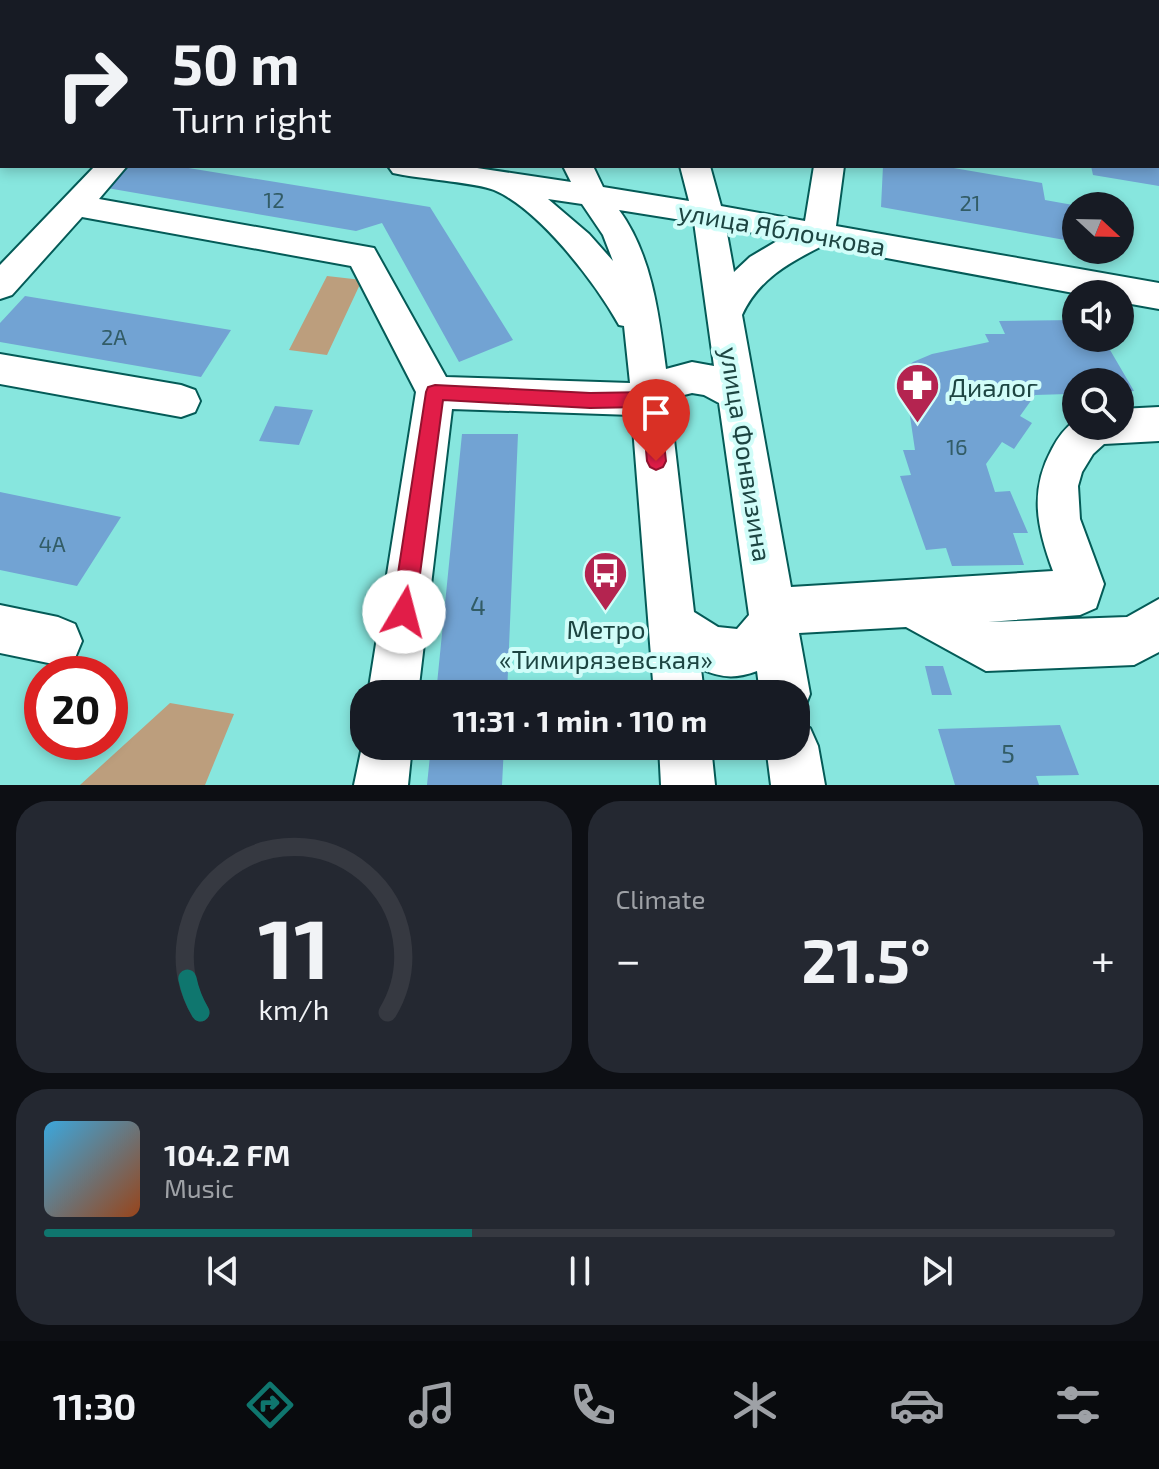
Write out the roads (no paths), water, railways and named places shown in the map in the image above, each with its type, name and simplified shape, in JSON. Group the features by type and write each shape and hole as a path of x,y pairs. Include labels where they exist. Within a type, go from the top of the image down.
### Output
{"street":[{"path":"0,286 110,168"},
{"name":"улица Яблочкова","path":"426,168 494,175 593,197 708,214 1159,296"},
{"path":"579,168 593,197 618,232 628,256 644,339 678,680"},
{"name":"улица Фонвизина","path":"696,168 708,214 783,680"},
{"path":"724,316 735,289 755,269 819,234 829,168"},
{"path":"494,175 531,199 610,279 644,339"},
{"path":"75,205 362,256 435,392 395,680"},
{"path":"0,369 181,401"},
{"path":"435,392 590,400 650,399 662,387 680,378 701,377 721,383 737,395"},
{"path":"1134,425 1159,424"},
{"path":"672,625 694,642 719,652 739,654 761,641 774,611 1080,592 1081,584 1056,513 1058,473 1078,440"},
{"path":"910,604 986,647 1134,641 1159,623"},
{"path":"0,629 58,641"},
{"path":"381,785 384,760"},
{"path":"686,760 688,785"},
{"path":"794,760 798,785"}],"place":[{"name":"Диалог","path":"918,425"},
{"name":"Метро «Тимирязевская»","path":"606,612"}]}
